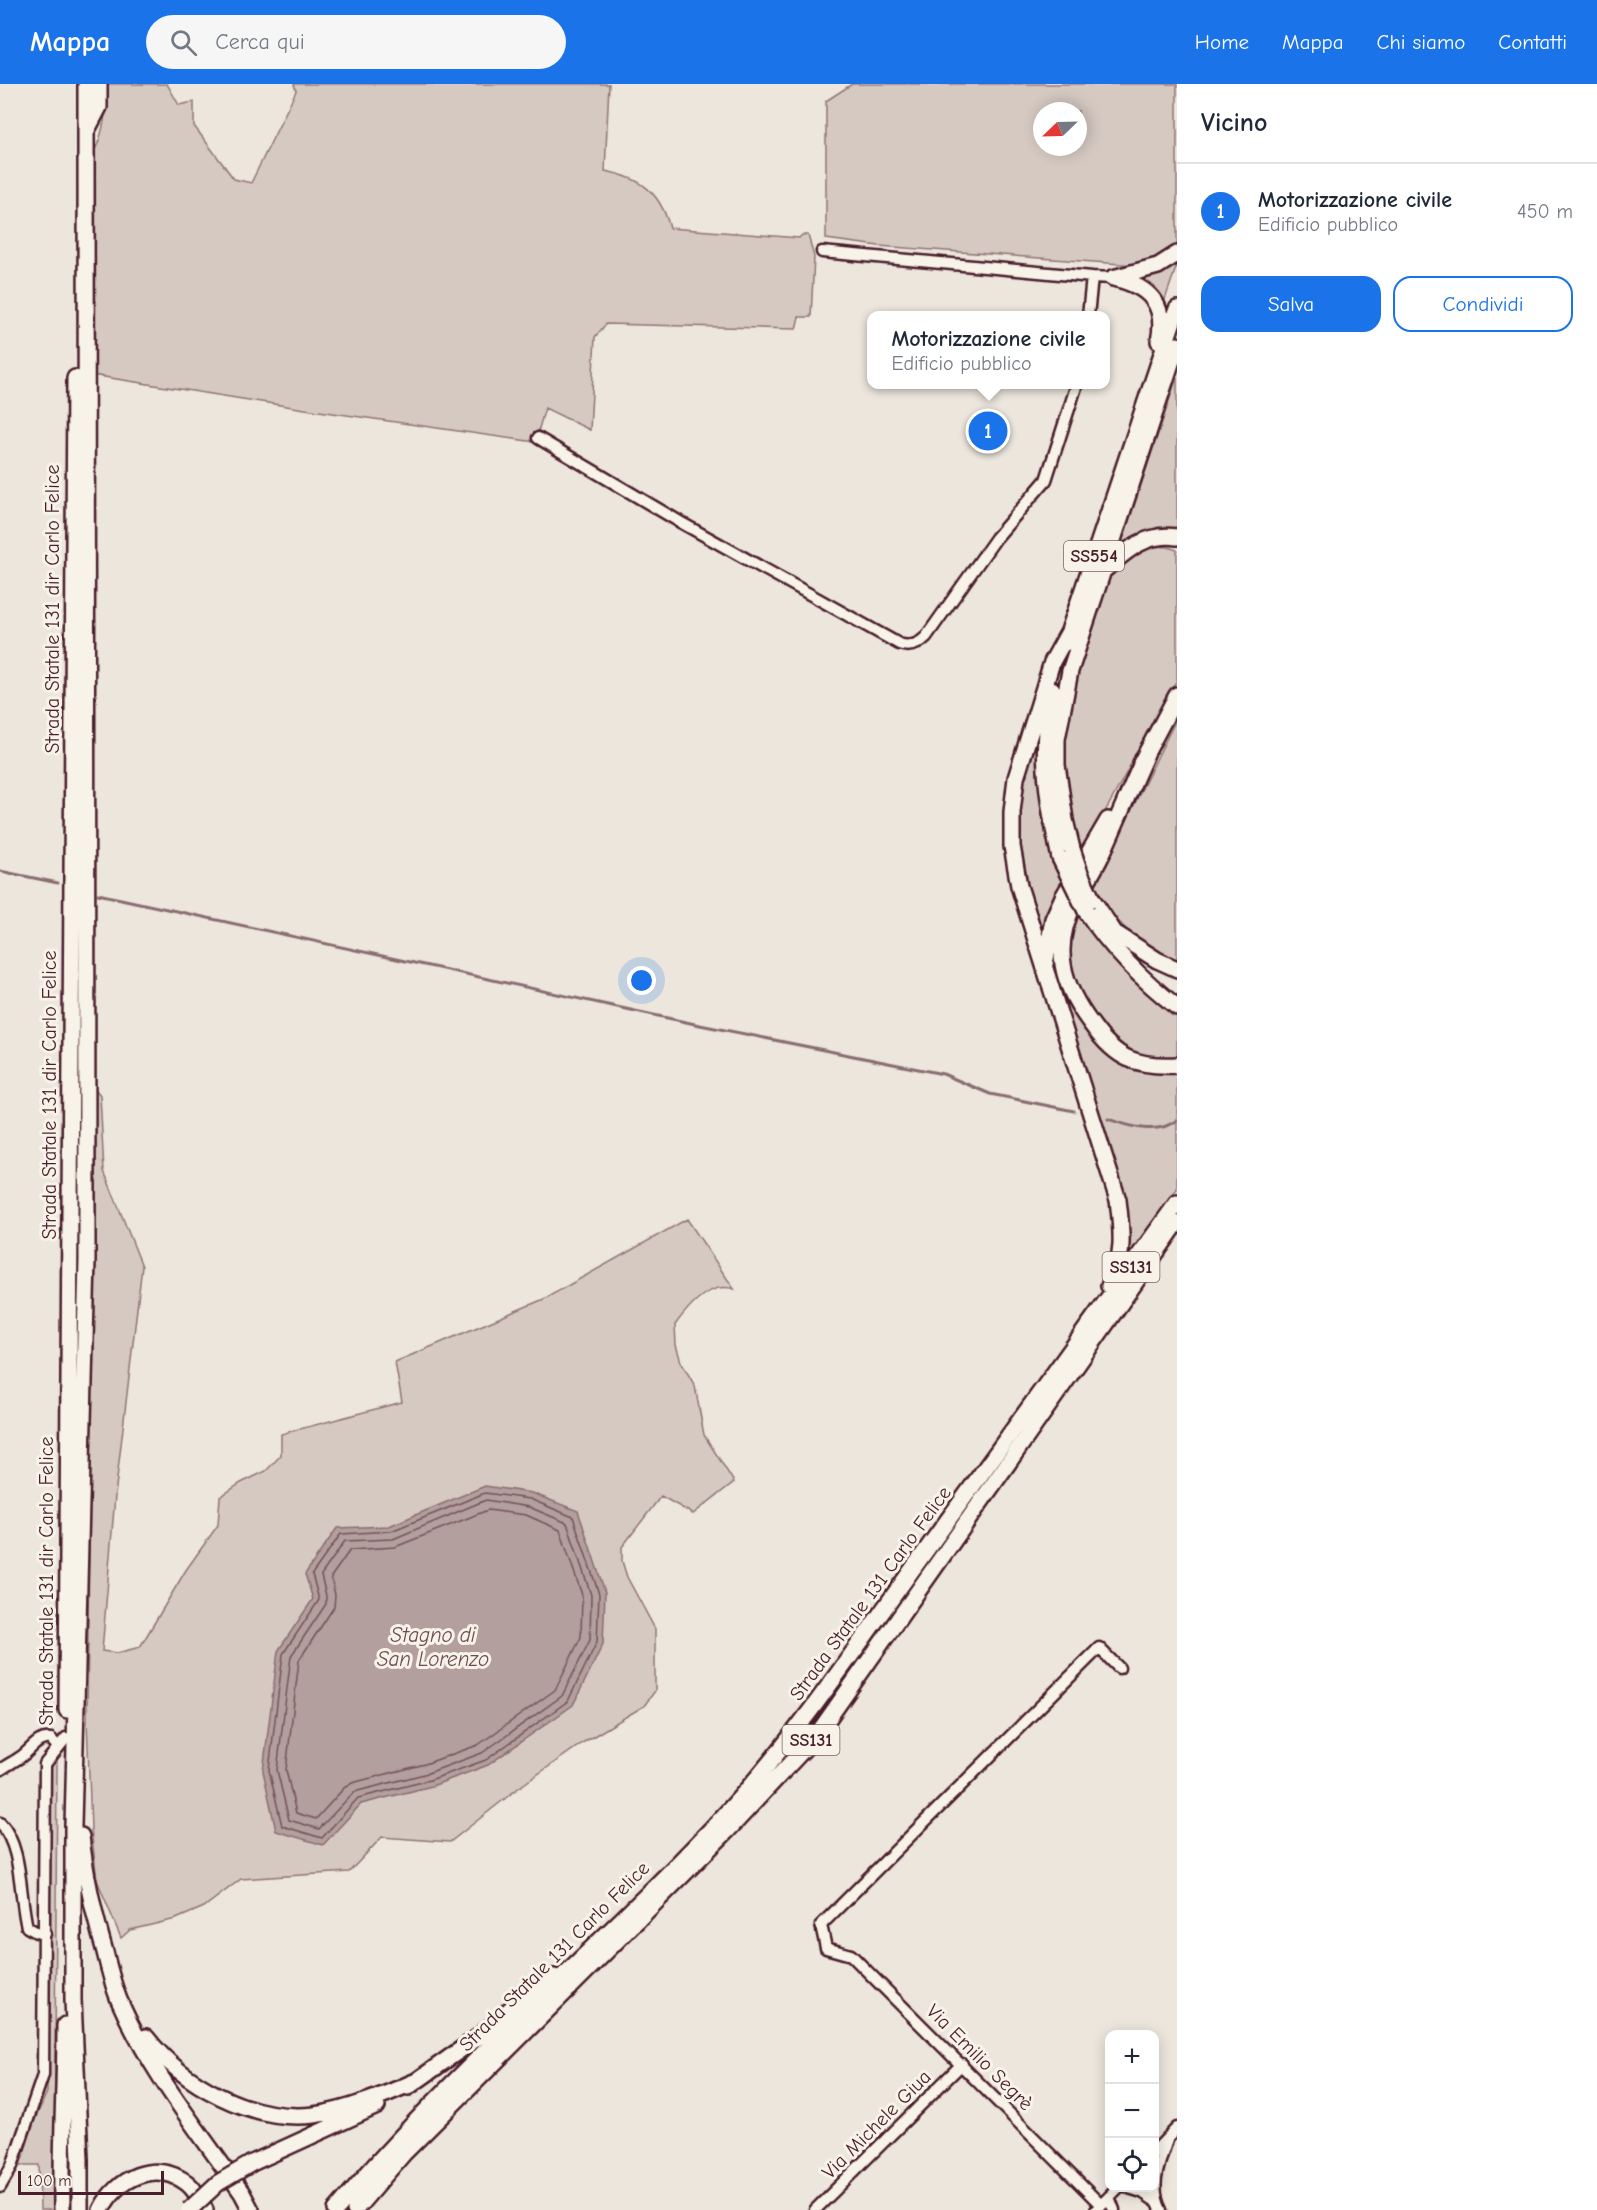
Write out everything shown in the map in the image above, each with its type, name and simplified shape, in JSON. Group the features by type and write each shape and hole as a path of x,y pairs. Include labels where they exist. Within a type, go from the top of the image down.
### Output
{"highway":[{"name":"Strada Statale 131 dir Carlo Felice","path":"65,2107 62,1742 77,84"},
{"name":"Strada Statale 131 dir Carlo Felice","path":"76,1763 87,1212 86,84"},
{"path":"86,132 99,107 99,84"},
{"path":"1113,278 1158,266 1177,254"},
{"path":"1113,278 1143,290 1156,302 1161,316 1162,327 1158,346 1162,354"},
{"name":"SS554","path":"1177,309 1068,633 1049,703 1045,727 1044,762 1050,815 1098,929 1131,968 1177,1007"},
{"name":"SS554","path":"1066,853 1065,820 1057,765 1057,739 1070,671 1177,345"},
{"path":"1103,571 1143,540 1158,536 1177,537"},
{"path":"1068,633 1052,662 1016,778 1012,812 1012,846 1019,886 1118,1200 1122,1246 1117,1271 1109,1287 1084,1322 1085,1332"},
{"path":"1044,967 1053,919 1063,897 1146,754 1177,695"},
{"path":"1146,754 1101,856 1074,904 1064,929 1062,965 1068,985 1083,1013 1101,1038 1127,1059 1153,1066 1177,1065"},
{"name":"SS554","path":"1089,905 1142,966 1177,993"},
{"path":"1112,931 1157,960 1177,969"},
{"name":"Strada Statale 131 Carlo Felice","path":"336,2210 418,2120 732,1807 804,1719 1177,1203"},
{"name":"Strada Statale 131 Carlo Felice","path":"355,2210 403,2154 727,1831 816,1736 1177,1223"},
{"path":"76,1763 87,1881 116,1990 136,2036 242,2193 250,2210"},
{"path":"76,1763 73,1826 74,2000 80,2210"},
{"path":"106,1956 133,2017 153,2045 184,2075 217,2096 276,2113 313,2115 370,2100 414,2082"},
{"path":"189,2210 213,2187 252,2163 356,2117 399,2095 477,2038 535,1988 574,1965"},
{"path":"364,2210 437,2131 524,2046 559,2001"},
{"path":"65,2107 80,2210"},
{"path":"62,2210 61,2146 65,2107"},
{"path":"101,2210 115,2188 142,2173 166,2174 188,2184 205,2210"}],"street":[{"path":"822,252 1113,278"},
{"path":"1088,311 1092,277"},
{"path":"538,438 680,522 900,644 908,646 926,637 996,538 1046,480 1075,389"},
{"name":"Via Emilio Segrè","path":"1114,2210 1102,2204 851,1955 826,1948 820,1925 1099,1648 1119,1668"},
{"path":"0,1770 25,1755 38,1741 45,1738 62,1742 45,1764 43,2075 12,2166 0,2187"},
{"path":"0,1823 5,1828 13,1848 21,1881 27,1927 45,1934"},
{"name":"Via Michele Giua","path":"815,2210 962,2064"},
{"path":"1159,2148 1177,2128"},
{"path":"1159,2206 1155,2191 1157,2168 1167,2140"},
{"path":"1102,2204 1113,2192"},
{"path":"1142,2192 1159,2206"}],"shaded area":[{"path":"107,84 167,84 179,105 194,102 194,126 234,179 251,183 296,91 294,84 609,84 605,171 629,178 648,189 661,205 670,228 799,238 802,235 808,235 814,257 811,317 799,317 796,329 606,324 595,337 590,430 545,408 535,442 92,375 94,152 105,119"},
{"path":"852,84 1177,84 1177,247 1158,259 1135,265 879,246 826,239 826,101"},
{"path":"1177,259 1162,308 1128,276"},
{"path":"1177,377 1177,528 1158,527 1121,545"},
{"path":"1152,546 1177,550 1177,680 1082,854 1067,801 1061,749 1073,687 1110,575 1129,557"},
{"path":"1041,715 1038,764 1042,814 1051,851 1064,886 1042,937 1021,868 1017,830 1023,780"},
{"path":"1177,718 1177,963 1136,939 1105,903 1089,926 1116,962 1144,990 1177,1015 1177,1060 1165,1060 1128,1049 1099,1026 1070,971 1066,943 1078,906 1121,829"},
{"path":"1055,944 1096,1042 1177,1071 1177,1189 1124,1265 1128,1243 1051,965"},
{"path":"94,1087 100,1095 104,1171 142,1266 115,1496 102,1651 117,1653 140,1647 186,1570 218,1525 220,1497 241,1483 266,1471 281,1455 281,1434 402,1402 395,1362 544,1299 687,1219 734,1289 716,1289 708,1292 686,1311 675,1325 676,1345 681,1362 695,1386 704,1435 734,1482 693,1514 661,1496 622,1547 622,1561 627,1577 655,1629 655,1691 644,1706 584,1742 521,1786 450,1842 382,1837 349,1872 241,1879 204,1907 176,1919 130,1930 121,1938 97,1880 91,1829 87,1718"},
{"path":"57,1760 54,2210 40,2210 39,2165 20,2165 47,2092 50,1768"}],"water":[{"name":"Stagno di San Lorenzo","path":"485,1486 532,1493 578,1511 605,1592 603,1644 573,1705 488,1765 432,1786 361,1804 323,1845 276,1831 263,1771 278,1651 313,1599 305,1574 337,1528 389,1526"}],"waterway":[{"path":"0,871 58,883"},
{"path":"98,894 695,1024 943,1074 990,1094 1074,1111"},
{"path":"1108,1119 1134,1127 1152,1129 1161,1128 1177,1120"}],"place":[{"name":"Motorizzazione civile","path":"988,431"}]}
